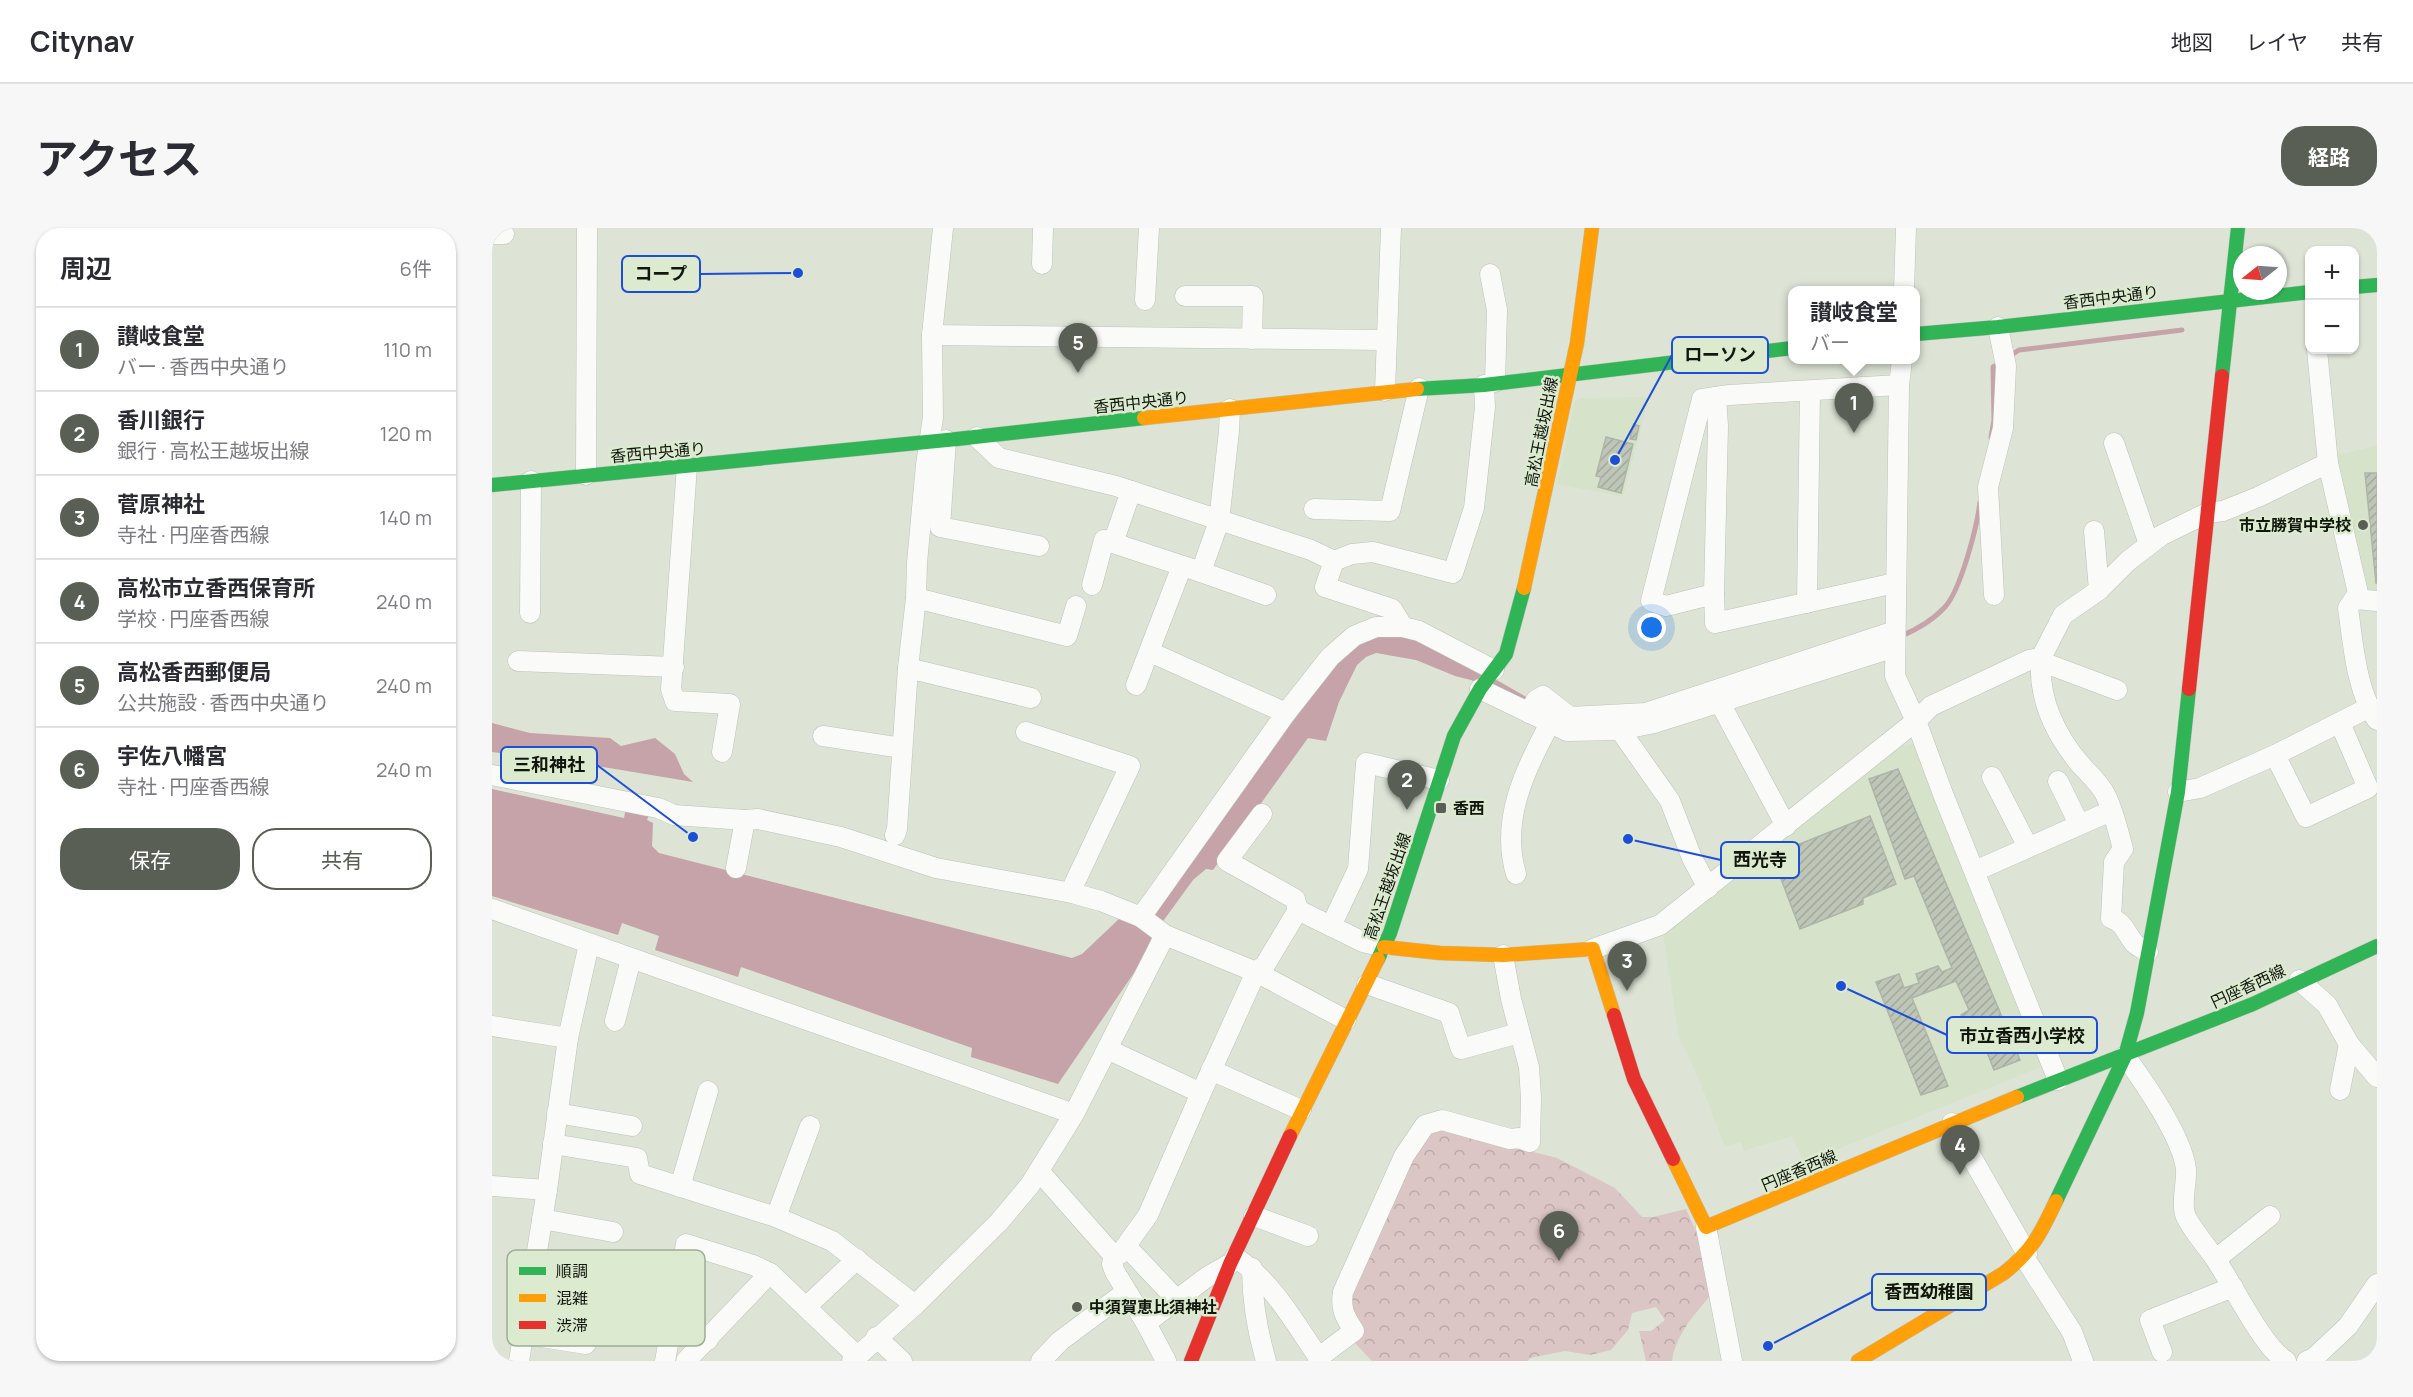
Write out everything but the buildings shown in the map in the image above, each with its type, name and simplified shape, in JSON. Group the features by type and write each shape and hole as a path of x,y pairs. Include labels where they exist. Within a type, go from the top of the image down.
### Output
{"street":[{"path":"586,475 587,228"},
{"path":"943,228 932,335 933,417 938,441 940,526 1039,546"},
{"path":"1042,264 1043,228"},
{"path":"1145,300 1149,228"},
{"path":"1385,391 1391,228"},
{"name":"高松王越坂出線","path":"1191,1361 1232,1261 1300,1110 1367,984 1384,946 1455,736 1480,689 1506,654 1520,606 1553,460 1576,343 1592,228"},
{"path":"1904,286 1905,228"},
{"path":"1858,1361 1995,1279 2026,1255 2039,1238 2125,1056 2137,1013 2178,792 2238,228"},
{"path":"977,437 999,458 1131,490 1311,550 1334,561 1353,554 1373,552 1453,573 1474,508 1485,407 1490,383 1497,310 1490,274"},
{"path":"2359,287 2377,285"},
{"name":"香西中央通り","path":"1920,334 2305,293"},
{"path":"1185,296 1253,296 1252,339"},
{"path":"1994,595 1988,487 2003,428 2005,359 1998,327"},
{"path":"932,335 1386,340"},
{"name":"香西中央通り","path":"492,485 977,437 1385,391 1490,383 1788,348"},
{"path":"2178,792 2200,788 2340,723 2373,714 2354,654 2348,608 2358,593 2328,463 2317,354"},
{"path":"1902,364 1899,385 1895,676 1916,721 2058,1080"},
{"path":"1714,594 1666,606 1651,601 1702,399 1899,385"},
{"path":"1314,508 1390,511 1419,388"},
{"path":"1807,603 1810,391"},
{"path":"1716,397 1718,426 1715,623 1895,583"},
{"path":"1201,572 1219,521 1230,409"},
{"path":"895,835 916,598 917,563 938,441"},
{"path":"2114,443 2149,544"},
{"path":"2148,952 2135,944 2119,921 2111,918 2114,862 2123,849 2106,794 2074,757 2053,722 2044,699 2040,679 2041,658 2063,615 2099,590 2162,535 2207,513 2223,512 2328,463"},
{"path":"687,466 671,689 675,701 730,704 722,752"},
{"path":"530,613 531,481"},
{"path":"1113,543 1131,490"},
{"path":"2094,531 2099,590"},
{"path":"1092,585 1104,540 1266,595"},
{"path":"1334,561 1325,587 1392,609 1403,627"},
{"path":"1136,685 1182,566"},
{"path":"916,598 1067,636 1076,606"},
{"path":"2356,599 2377,601"},
{"path":"685,1250 686,1244 753,1265 770,1273 806,1307 854,1359 876,1337 915,1305 999,1222 1040,1171 1074,1114 1107,1049 1152,925 1286,713 1330,657 1354,636 1376,627 1403,627 1419,631 1494,670"},
{"path":"1533,707 1542,696 1573,724 1620,730 1654,723 1718,697 1895,639"},
{"path":"1150,652 1286,713"},
{"path":"2041,658 2045,663 2117,690"},
{"path":"1298,910 1363,942 1384,946 1440,953 1503,955 1593,949 1660,925 1916,721 1931,706 2029,660 2041,658"},
{"path":"518,661 674,667"},
{"path":"908,669 1031,698"},
{"path":"1480,689 1533,707 1550,723 1567,731 1573,724 1646,713 1718,697"},
{"path":"1718,697 1786,826"},
{"path":"1516,874 1509,842 1517,796 1523,777 1550,723"},
{"path":"2275,755 2306,817 2368,788 2340,723"},
{"path":"1620,730 1670,801 1692,858 1708,888"},
{"path":"1026,732 1130,766 1075,882 1072,893"},
{"path":"823,736 903,748"},
{"path":"1331,926 1358,869 1366,763 1439,780"},
{"path":"492,775 657,808 674,814 758,819 841,837 936,868 1072,893 1101,901 1256,972 1346,1020"},
{"path":"1992,777 2028,847"},
{"path":"2058,781 2079,824"},
{"path":"1975,871 2111,811"},
{"path":"1166,1361 1112,1264 1148,1215 1256,972 1265,965 1298,910 1295,899 1227,861 1262,814"},
{"path":"736,868 745,820"},
{"path":"492,909 1074,1114"},
{"path":"537,1250 568,1038 589,944"},
{"name":"円座香西線","path":"1706,1227 1952,1123 2253,1004 2299,980 2377,946"},
{"path":"1593,949 1634,1079 1706,1227 1732,1361"},
{"path":"1146,1323 1232,1261 1252,1268 1268,1284 1320,1359 1354,1330 1343,1314 1341,1304 1343,1292 1404,1156 1425,1125 1442,1120 1510,1139 1519,1138 1530,1142 1529,1067 1519,1033 1503,955"},
{"path":"615,1021 631,959"},
{"path":"2299,980 2327,1005 2349,1044 2377,1077"},
{"path":"1367,984 1449,1012 1461,1049 1519,1033"},
{"path":"492,1026 568,1038"},
{"path":"2340,1090 2349,1044"},
{"path":"1107,1049 1201,1093"},
{"path":"2125,1056 2141,1077 2179,1146 2186,1168 2185,1215 2216,1259 2260,1331 2281,1358 2286,1361"},
{"path":"1211,1070 1300,1110"},
{"path":"680,1187 708,1091"},
{"path":"557,1113 632,1126"},
{"path":"1952,1123 2072,1332 2082,1361"},
{"path":"776,1217 810,1126"},
{"path":"553,1144 637,1158 640,1174 776,1217 832,1241 915,1305"},
{"path":"1040,1171 1120,1252 1177,1300"},
{"path":"492,1186 547,1190"},
{"path":"1254,1216 1308,1236"},
{"path":"2216,1259 2270,1216"},
{"path":"542,1219 613,1232"},
{"path":"806,1307 857,1259"},
{"path":"1252,1268 1252,1290 1258,1332 1266,1361"},
{"path":"705,1343 770,1273"},
{"path":"2307,1361 2314,1358 2348,1326 2377,1284"},
{"path":"2162,1352 2150,1320 2233,1287"},
{"path":"1041,1361 1060,1341 1126,1292"},
{"path":"876,1337 902,1361"},
{"path":"519,1361 521,1346"},
{"path":"665,1361 668,1346"},
{"path":"686,1361 702,1346"}],"shaded area":[{"path":"1649,397 1623,497 1557,484 1574,403 1581,398"},
{"name":"市立勝賀中学校","path":"2377,445 2377,595 2365,596 2334,456"},
{"path":"1400,632 1474,667 1528,698 1523,707 1471,680 1416,660 1376,653 1366,657 1357,665 1339,702 1326,741 1308,738 1213,870 1206,869 1193,880 1153,935 1150,941 1151,948 1058,1084 971,1057 972,1048 741,967 738,977 655,950 659,936 622,923 618,935 492,896 492,789 624,818 626,807 650,813 647,820 653,823 652,846 659,853 1072,958 1082,954 1121,917 1140,926 1330,668 1368,637"},
{"path":"492,723 530,733 610,738 621,746 655,738 675,754 684,774 693,782 585,764 492,752"},
{"path":"1916,743 2043,1066 1804,1163 1792,1136 1744,1151 1740,1142 1725,1147 1698,1077 1679,1038 1663,934 1895,747"}],"green space":[{"path":"1446,1129 1557,1158 1615,1188 1642,1217 1653,1217 1686,1209 1701,1242 1710,1296 1681,1334 1672,1361 1646,1361 1639,1331 1651,1331 1665,1320 1656,1307 1632,1313 1628,1330 1611,1350 1590,1355 1565,1351 1530,1358 1528,1361 1372,1361 1353,1341 1347,1306 1351,1286 1425,1131"}],"waterway":[{"path":"2007,358 2019,350 2182,330"},
{"path":"1991,437 1994,420 1993,367 2000,363"},
{"path":"1899,637 1929,621 1945,607 1951,598 1967,557 1980,502"}],"traffic: fast":[{"path":"2222,376 2238,228"},
{"path":"2359,287 2377,285"},
{"path":"1920,334 2305,293"},
{"path":"1417,389 1484,385 1788,348"},
{"path":"492,485 1144,418"},
{"path":"1378,959 1390,933 1454,736 1480,689 1506,654 1524,588"},
{"path":"2056,1201 2125,1056 2137,1013 2178,792 2189,689"},
{"path":"2017,1097 2253,1004 2377,946"}],"traffic: slow":[{"path":"1524,588 1577,343 1592,228"},
{"path":"1144,418 1417,389"},
{"path":"1384,947 1440,953 1503,955 1593,949 1614,1015"},
{"path":"1290,1136 1378,959"},
{"path":"1673,1159 1706,1227 2017,1097"},
{"path":"1858,1361 2004,1273 2035,1241 2056,1201"}],"traffic: jam":[{"path":"2189,689 2222,376"},
{"path":"1614,1015 1634,1079 1673,1159"},
{"path":"1191,1361 1230,1264 1290,1136"}],"place":[{"name":"コープ","path":"798,273"},
{"name":"高松香西郵便局","path":"1078,373"},
{"name":"讃岐食堂","path":"1854,433"},
{"name":"ローソン","path":"1615,460"},
{"name":"市立勝賀中学校","path":"2363,525"},
{"name":"香西","path":"1441,808"},
{"name":"香川銀行","path":"1407,810"},
{"name":"三和神社","path":"693,837"},
{"name":"西光寺","path":"1628,839"},
{"name":"市立香西小学校","path":"1841,986"},
{"name":"菅原神社","path":"1627,991"},
{"name":"高松市立香西保育所","path":"1960,1175"},
{"name":"宇佐八幡宮","path":"1559,1261"},
{"name":"中須賀恵比須神社","path":"1077,1307"},
{"name":"香西幼稚園","path":"1768,1346"}]}
